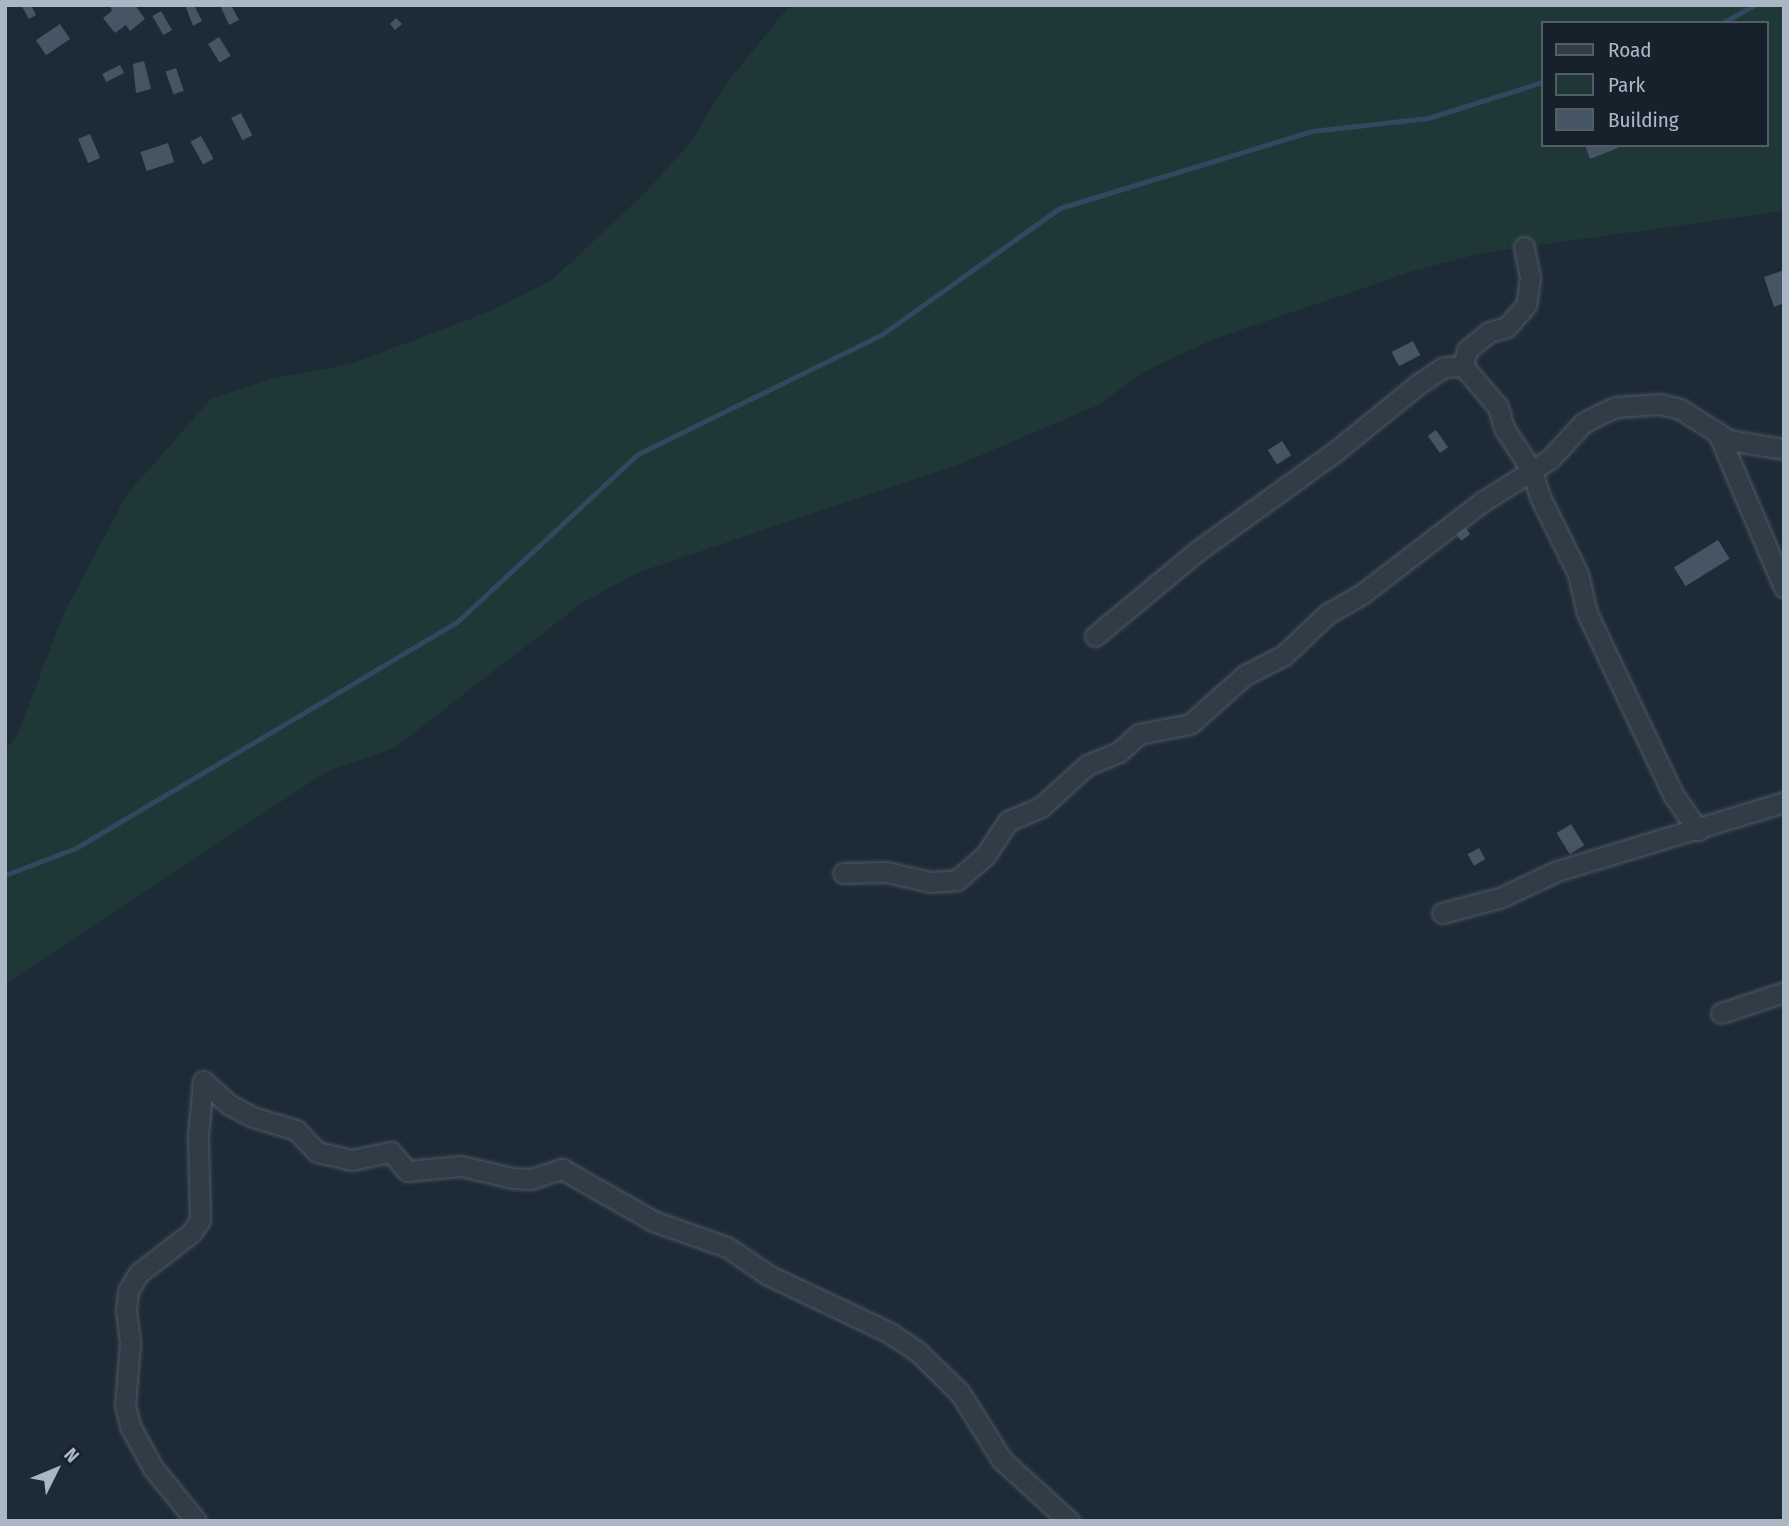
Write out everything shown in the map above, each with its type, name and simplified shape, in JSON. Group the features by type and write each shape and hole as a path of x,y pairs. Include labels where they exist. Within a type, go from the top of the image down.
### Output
{"street":[{"path":"1463,366 1467,350 1489,332 1507,327 1526,305 1530,278 1524,247"},
{"path":"1463,366 1498,407 1504,428 1532,471 1540,497 1578,575 1592,623 1674,796 1698,830"},
{"path":"1095,636 1196,552 1336,451 1417,384 1444,367 1463,366"},
{"path":"843,873 886,872 931,882 957,880 985,856 1008,821 1041,807 1087,765 1119,752 1139,734 1190,724 1245,675 1284,655 1327,614 1362,594 1482,502 1532,471 1583,423 1616,407 1660,404 1680,409 1718,433 1746,446 1784,449"},
{"path":"1718,433 1784,588"},
{"path":"1442,913 1502,897 1557,871 1784,803"},
{"path":"1721,1013 1784,992"},
{"path":"196,1521 153,1468 130,1426 125,1405 130,1343 126,1311 128,1291 139,1273 191,1233 200,1220 198,1136 203,1081 230,1105 253,1117 296,1130 317,1152 352,1160 391,1152 407,1171 461,1166 512,1178 531,1179 562,1168 653,1222 736,1251 768,1275 917,1351 960,1393 1002,1460 1069,1521"}],"green space":[{"path":"790,5 1784,5 1784,211 1483,253 1413,271 1214,339 1148,370 1096,406 960,464 639,572 582,603 394,748 326,772 5,984 5,750 17,736 63,615 127,494 211,399 270,379 351,364 491,311 552,280 644,194 691,142 726,84"}],"building":[{"path":"21,5 31,5 36,15 29,19"},
{"path":"110,5 135,5 145,19 130,31 126,25 115,33 103,18 112,11"},
{"path":"185,5 194,5 202,21 193,26"},
{"path":"220,5 231,5 239,20 229,25"},
{"path":"161,11 172,30 163,35 152,16"},
{"path":"396,18 402,24 395,30 390,24"},
{"path":"60,24 70,39 46,55 36,40"},
{"path":"219,37 231,56 220,63 208,44"},
{"path":"144,61 151,89 136,93 133,64"},
{"path":"120,65 124,73 106,82 102,74"},
{"path":"176,68 184,91 173,94 166,72"},
{"path":"241,113 252,135 243,140 231,118"},
{"path":"90,134 100,158 88,163 78,139"},
{"path":"201,136 214,159 203,165 191,142"},
{"path":"168,143 174,162 147,171 140,152"},
{"path":"1586,147 1618,147 1618,148 1590,159"},
{"path":"1784,270 1784,303 1774,307 1764,277"},
{"path":"1413,341 1420,355 1399,366 1392,352"},
{"path":"1436,430 1448,447 1440,453 1428,436"},
{"path":"1282,441 1291,455 1277,465 1268,450"},
{"path":"1462,523 1470,534 1461,541 1453,529"},
{"path":"1718,540 1730,559 1686,586 1674,568"},
{"path":"1571,824 1584,845 1570,854 1557,833"},
{"path":"1479,848 1485,859 1474,866 1468,854"}],"waterway":[{"path":"1726,21 1755,5"},
{"path":"5,875 76,848 458,621 638,454 881,335 1060,208 1312,131 1428,118 1540,83"}]}
